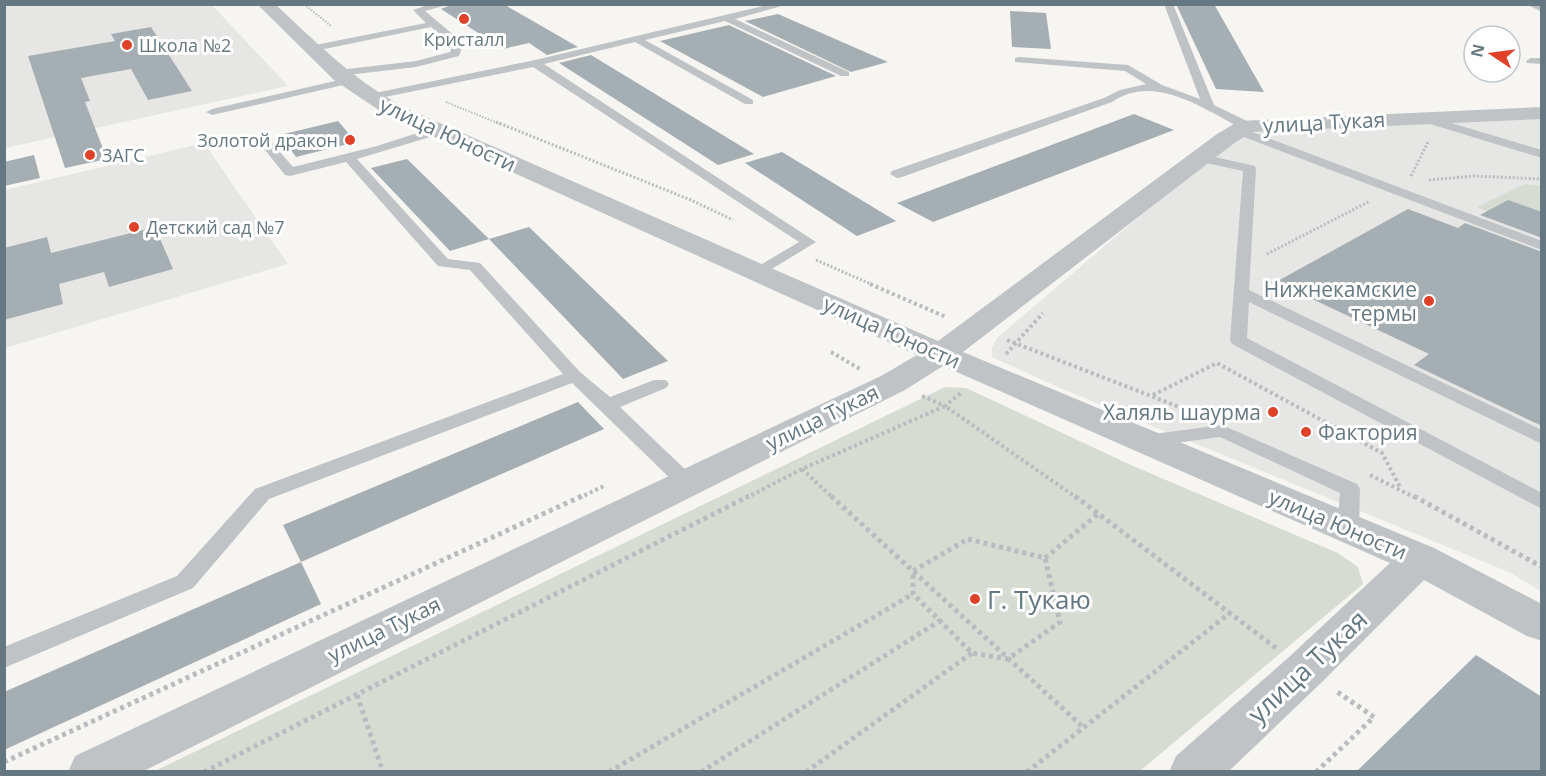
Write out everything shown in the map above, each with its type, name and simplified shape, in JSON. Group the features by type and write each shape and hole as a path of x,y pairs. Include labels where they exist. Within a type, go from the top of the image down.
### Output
{"street":[{"name":"улица Юности","path":"265,4 310,49 370,97 436,131 941,354 1420,559 1538,615"},
{"name":"улица Тукая","path":"92,771 893,382 941,354 973,327 1244,128 1542,113"},
{"name":"улица Тукая","path":"1193,771 1305,670 1420,559"}],"lane":[{"path":"212,112 344,77 416,64 455,54 458,44 418,10 447,4"},
{"path":"370,97 535,63 785,4"},
{"path":"1168,4 1209,107"},
{"path":"1533,5 1542,9"},
{"path":"726,18 845,74"},
{"path":"310,49 432,24"},
{"path":"636,39 749,102"},
{"path":"1019,60 1128,68 1158,87 1209,107 1244,128 1542,246"},
{"path":"535,63 809,242 758,273"},
{"path":"897,174 1107,100 1116,93 1158,87"},
{"path":"1421,118 1542,154"},
{"path":"263,140 290,172 436,131"},
{"path":"350,157 443,263 475,266 574,376 686,482"},
{"path":"1201,158 1250,169 1238,340 1542,502"},
{"path":"1241,292 1542,438"},
{"path":"4,658 185,582 262,494 574,376"},
{"path":"607,405 660,384"}],"path":[{"path":"304,4 332,27 353,40"},
{"path":"412,88 691,200 741,224"},
{"path":"1419,181 1474,176 1542,179"},
{"path":"1266,254 1380,196"},
{"path":"795,251 973,327 1152,395 1217,363 1382,453 1401,489"},
{"path":"847,373 858,368"},
{"path":"204,771 802,468 945,406 1099,513 1305,670 1374,717 1316,771"},
{"path":"802,468 1083,727"},
{"path":"4,762 609,484"},
{"path":"1045,558 1099,513"},
{"path":"913,571 968,539 1045,558"},
{"path":"913,571 913,594 972,652 1008,659 1060,622 1045,558"},
{"path":"609,771 913,594"},
{"path":"1028,771 1230,613"},
{"path":"701,771 941,620"},
{"path":"806,771 972,652"},
{"path":"357,694 383,771"}],"shaded area":[{"name":"Школа №2","path":"4,5 212,5 288,86 5,148"},
{"path":"1541,116 1541,591 1511,573 1067,391 992,357 992,347 998,337 1221,147 1252,129"},
{"name":"Детский сад №7","path":"204,143 288,264 5,348 4,190"},
{"path":"1524,184 1541,186 1541,233 1477,207"},
{"path":"945,387 966,388 1133,466 1338,553 1358,567 1363,584 1140,771 155,771"}],"building":[{"path":"453,4 503,4 578,47 547,55 529,43 503,49 441,9"},
{"path":"1176,4 1214,4 1264,92 1216,89"},
{"path":"1010,11 1046,13 1051,49 1012,47"},
{"path":"778,14 888,62 851,72 745,21"},
{"path":"729,25 836,76 763,97 660,41"},
{"path":"151,27 192,91 148,100 131,69 81,78 90,101 85,102 107,159 65,168 28,56 115,41 111,34"},
{"path":"591,55 754,154 718,165 559,63"},
{"path":"1134,114 1174,130 933,222 897,203"},
{"path":"338,121 356,142 296,157 280,135"},
{"path":"782,152 896,221 857,236 745,163"},
{"path":"34,155 40,178 4,186 4,162"},
{"path":"407,159 489,239 450,251 371,168"},
{"path":"1508,200 1542,212 1542,238 1480,215"},
{"name":"Нижнекамские термы","path":"1408,209 1458,228 1465,223 1542,252 1542,426 1414,365 1429,354 1276,282"},
{"path":"155,227 173,269 109,287 104,272 59,284 63,304 4,320 4,248 47,237 51,253"},
{"path":"529,227 668,361 623,379 489,239"},
{"path":"578,402 604,429 301,562 283,525"},
{"path":"301,562 321,604 4,750 4,692"},
{"path":"1476,655 1542,697 1542,771 1357,771"}],"place":[{"name":"Кристалл","path":"464,19"},
{"name":"Школа №2","path":"127,45"},
{"name":"Золотой дракон","path":"350,140"},
{"name":"ЗАГС","path":"90,155"},
{"name":"Детский сад №7","path":"134,227"},
{"name":"Нижнекамские термы","path":"1429,301"},
{"name":"Халяль шаурма","path":"1273,412"},
{"name":"Фактория","path":"1306,432"},
{"name":"Г. Тукаю","path":"975,599"}]}
